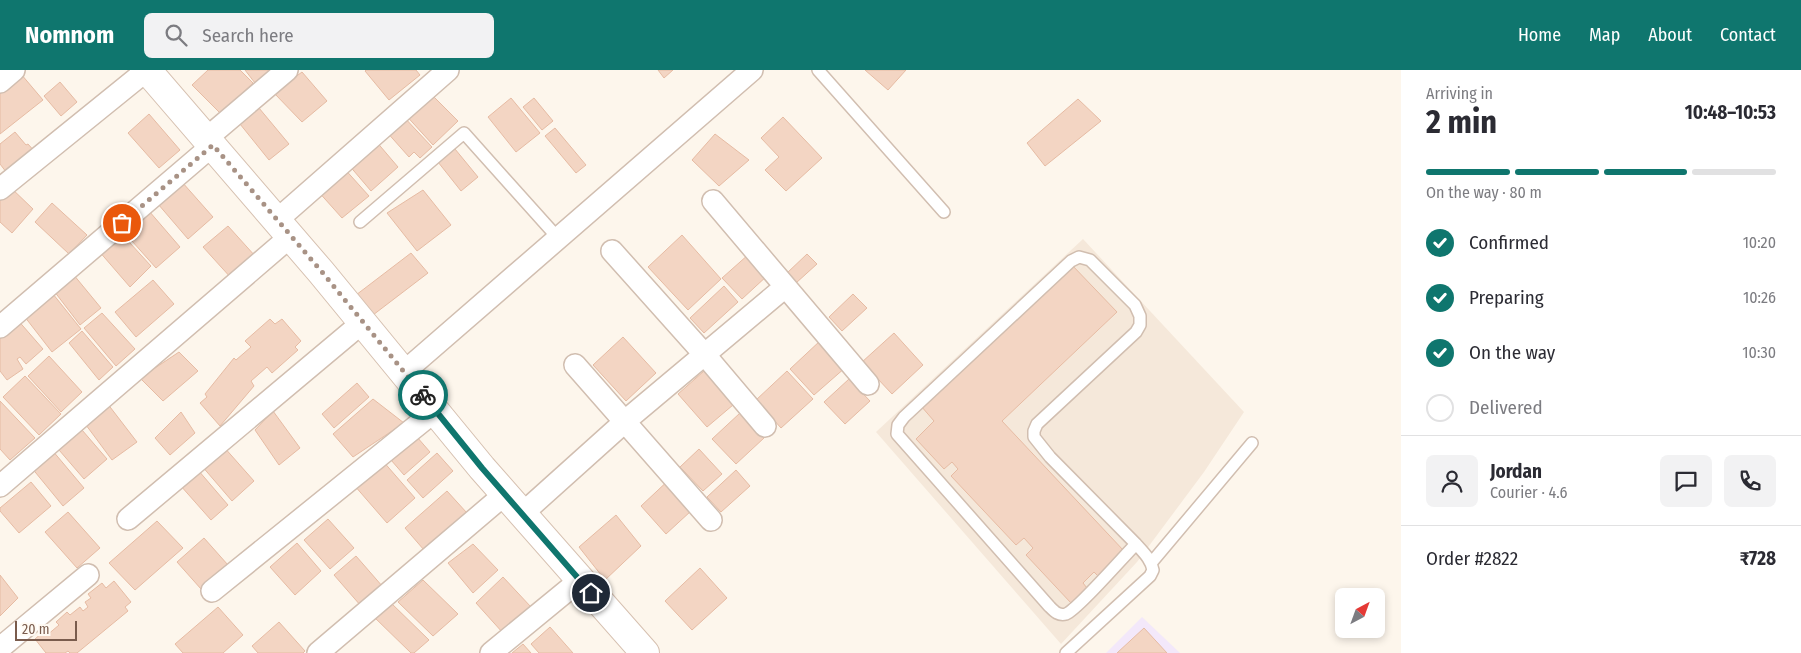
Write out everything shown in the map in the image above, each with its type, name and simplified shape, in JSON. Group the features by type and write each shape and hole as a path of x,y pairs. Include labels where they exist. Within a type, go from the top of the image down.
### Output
{"street":[{"path":"0,82 14,70"},
{"path":"0,189 147,70 284,228 513,504 644,653"},
{"path":"0,327 210,142 287,70"},
{"path":"0,486 284,228 448,70"},
{"path":"404,372 752,70"},
{"path":"713,201 868,384"},
{"path":"612,252 705,355 765,426"},
{"path":"318,653 625,421 785,287"},
{"path":"128,519 363,322"},
{"path":"575,365 711,520"},
{"path":"212,590 435,411"},
{"path":"0,648 88,575"},
{"path":"491,653 580,580"}],"lane":[{"path":"818,70 944,212"},
{"path":"360,222 464,133 558,238"},
{"path":"1066,653 1150,576 1153,570 1152,562 1136,544 1050,457 1034,437 1037,424 1136,332 1140,325 1140,316 1134,305 1090,260 1079,257 1071,261 904,417 898,425 897,434 1057,614 1066,614 1078,605 1136,544"},
{"path":"1152,562 1252,443"}],"shaded area":[{"path":"1083,239 1244,412 1204,472 1137,562 1061,644 876,432"},
{"path":"1142,617 1180,653 1106,653"}],"building":[{"path":"208,70 240,70 253,83 221,114 192,85"},
{"path":"245,70 268,70 269,72 255,83"},
{"path":"366,70 416,70 420,75 389,100"},
{"path":"658,70 673,70 664,78"},
{"path":"865,70 906,70 888,90"},
{"path":"302,72 327,101 302,122 274,93"},
{"path":"21,74 43,100 0,134 0,91"},
{"path":"60,82 77,102 61,116 44,96"},
{"path":"428,91 458,121 433,145 403,112"},
{"path":"511,98 540,133 516,152 488,117"},
{"path":"534,98 553,121 542,130 523,107"},
{"path":"1078,99 1101,121 1045,166 1027,143"},
{"path":"259,108 289,144 269,160 240,124"},
{"path":"149,114 180,150 159,168 128,133"},
{"path":"402,115 432,147 420,158 414,152 409,157 385,130"},
{"path":"783,117 822,158 786,191 765,170 779,157 761,138"},
{"path":"555,128 586,165 576,173 545,136"},
{"path":"15,132 36,153 10,177 0,164 0,144"},
{"path":"715,134 749,160 719,186 692,160"},
{"path":"375,140 398,167 371,191 348,164"},
{"path":"455,149 478,177 461,191 438,162"},
{"path":"342,166 369,196 342,218 316,189"},
{"path":"182,182 213,217 188,239 158,204"},
{"path":"8,185 33,209 12,233 0,222 0,194"},
{"path":"423,190 451,225 417,251 387,213"},
{"path":"52,203 87,235 69,254 35,222"},
{"path":"149,211 180,247 156,268 124,232"},
{"path":"228,226 256,257 232,279 203,247"},
{"path":"119,231 151,266 130,287 98,250"},
{"path":"682,235 721,279 688,310 648,267"},
{"path":"411,253 428,273 373,315 356,295"},
{"path":"749,254 768,275 742,299 722,278"},
{"path":"807,254 817,264 796,283 787,273"},
{"path":"1071,264 1117,312 1002,421 1124,551 1099,577 1094,572 1083,583 1087,588 1071,603 1026,555 1033,548 1024,538 1016,545 951,476 958,469 952,462 944,469 916,439 934,421 921,406"},
{"path":"73,274 101,308 80,325 54,291"},
{"path":"153,280 174,304 136,337 115,312"},
{"path":"724,286 738,302 704,333 690,318"},
{"path":"49,289 81,329 52,352 21,312"},
{"path":"853,294 867,308 842,331 829,317"},
{"path":"102,313 135,349 116,366 84,328"},
{"path":"16,318 43,349 26,364 20,357 17,359 23,369 7,380 0,371 0,332"},
{"path":"270,319 275,324 282,319 301,341 295,347 298,350 272,373 267,367 251,381 254,386 220,426 200,403 207,397 205,394 234,358 236,360 251,347 245,341"},
{"path":"82,331 113,367 99,380 69,343"},
{"path":"894,333 923,365 892,394 862,362"},
{"path":"623,337 656,373 626,401 593,365"},
{"path":"821,340 846,367 814,395 790,369"},
{"path":"179,352 198,371 163,401 140,378"},
{"path":"49,356 82,392 61,412 28,376"},
{"path":"704,371 733,405 707,427 678,394"},
{"path":"787,371 813,399 781,428 756,400"},
{"path":"25,376 61,414 39,435 3,397"},
{"path":"849,379 870,401 845,424 824,402"},
{"path":"357,383 369,397 334,428 322,414"},
{"path":"373,399 404,423 353,457 333,434"},
{"path":"0,401 35,438 10,460 0,449"},
{"path":"107,403 137,442 112,460 83,421"},
{"path":"273,411 300,448 279,465 255,430"},
{"path":"181,412 195,433 170,455 155,438"},
{"path":"740,413 764,438 736,464 712,439"},
{"path":"76,423 107,459 84,479 53,443"},
{"path":"417,437 430,452 404,475 391,460"},
{"path":"223,446 254,481 232,501 201,465"},
{"path":"699,449 722,474 703,491 680,467"},
{"path":"52,450 84,488 63,506 31,467"},
{"path":"437,453 453,471 423,498 407,480"},
{"path":"382,460 415,498 387,523 354,485"},
{"path":"198,470 228,505 211,520 180,485"},
{"path":"736,470 750,486 721,512 707,497"},
{"path":"672,477 691,511 666,534 641,506"},
{"path":"31,482 51,506 19,533 0,511 0,508"},
{"path":"447,491 467,513 424,550 405,528"},
{"path":"68,512 100,548 77,568 45,532"},
{"path":"616,515 641,546 605,580 579,547"},
{"path":"328,519 354,548 330,569 304,540"},
{"path":"157,521 183,548 135,590 109,563"},
{"path":"204,538 228,565 201,589 177,562"},
{"path":"297,543 321,571 295,595 270,567"},
{"path":"473,544 498,570 473,593 448,563"},
{"path":"356,556 383,587 361,606 334,575"},
{"path":"700,568 727,598 692,630 665,601"},
{"path":"0,575 18,598 0,616"},
{"path":"503,577 531,607 503,633 476,603"},
{"path":"423,580 458,614 433,636 398,602"},
{"path":"114,581 131,602 125,607 128,611 77,653 70,653 68,651 65,653 46,653 35,639 43,632 46,636 59,625 56,622 67,612 70,615 80,607 83,611 88,607 85,602 91,598 88,594 102,583 106,588"},
{"path":"389,601 429,640 414,653 411,653 373,616"},
{"path":"218,607 243,635 223,653 183,653 175,644"},
{"path":"279,622 305,651 303,653 258,653 252,646"},
{"path":"550,627 573,653 539,653 531,644"},
{"path":"1144,628 1167,653 1117,653"},
{"path":"523,644 531,653 512,653"}],"way so far":[{"path":"122,223 213,145 322,272 423,395"}],"route":[{"path":"423,395 482,468 591,593"}]}
